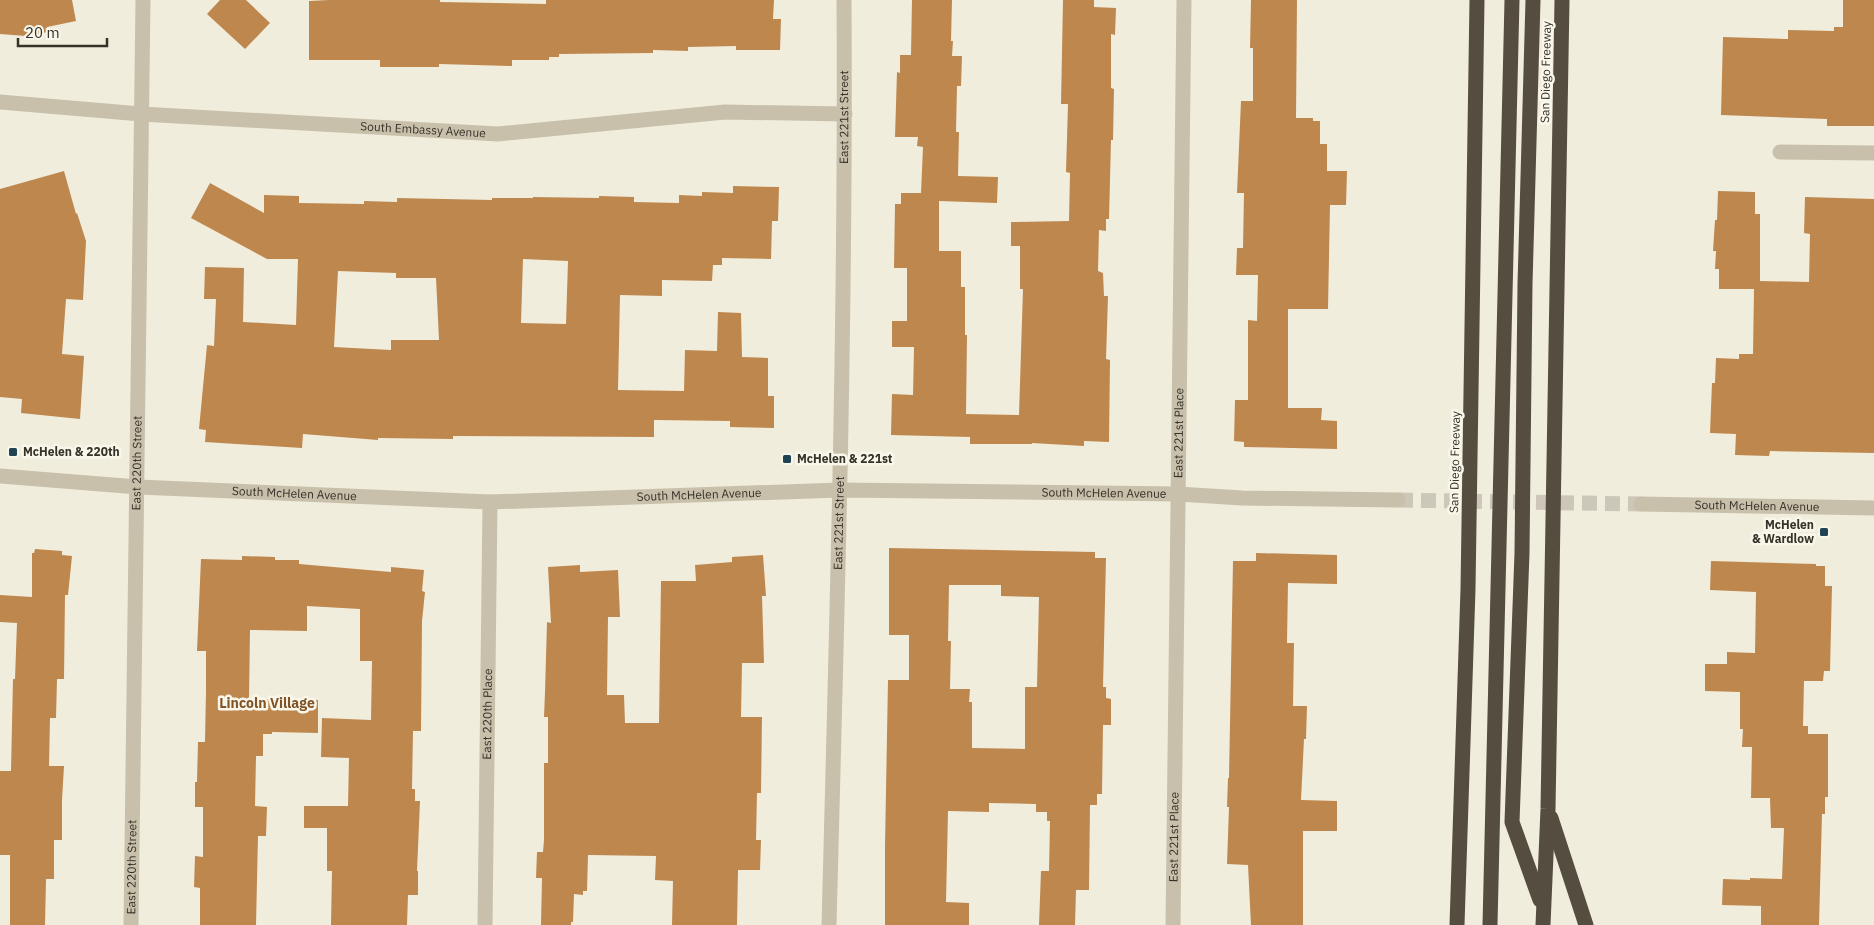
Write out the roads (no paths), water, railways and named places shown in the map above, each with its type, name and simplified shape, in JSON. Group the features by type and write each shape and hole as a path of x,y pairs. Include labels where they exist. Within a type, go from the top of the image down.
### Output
{"highway":[{"name":"San Diego Freeway","path":"1457,925 1468,590 1477,0"},
{"path":"1490,925 1503,304 1512,0"},
{"path":"1533,0 1525,284 1522,553 1512,822 1544,908"},
{"name":"San Diego Freeway","path":"1543,925 1548,809 1562,0"},
{"path":"1548,809 1586,925"}],"street":[{"name":"East 220th Street","path":"132,925 142,0"},
{"name":"East 221st Street","path":"829,925 840,490 844,0"},
{"name":"East 221st Place","path":"1173,925 1184,0"},
{"name":"South Embassy Avenue","path":"0,102 141,114 498,134 724,112 844,114"},
{"path":"1780,152 1874,153"},
{"name":"South McHelen Avenue","path":"0,476 138,487 490,502 840,490 1178,494 1242,498 1398,500"},
{"name":"East 220th Place","path":"484,925 490,502"},
{"name":"South McHelen Avenue","path":"1641,504 1874,508"}],"tunnel":[{"path":"1398,500 1641,504"}],"place":[{"name":"McHelen & 220th","path":"13,452"},
{"name":"McHelen & 221st","path":"787,459"},
{"name":"McHelen & Wardlow","path":"1824,532"}],"district":[{"name":"Lincoln Village","path":"267,703"}]}
